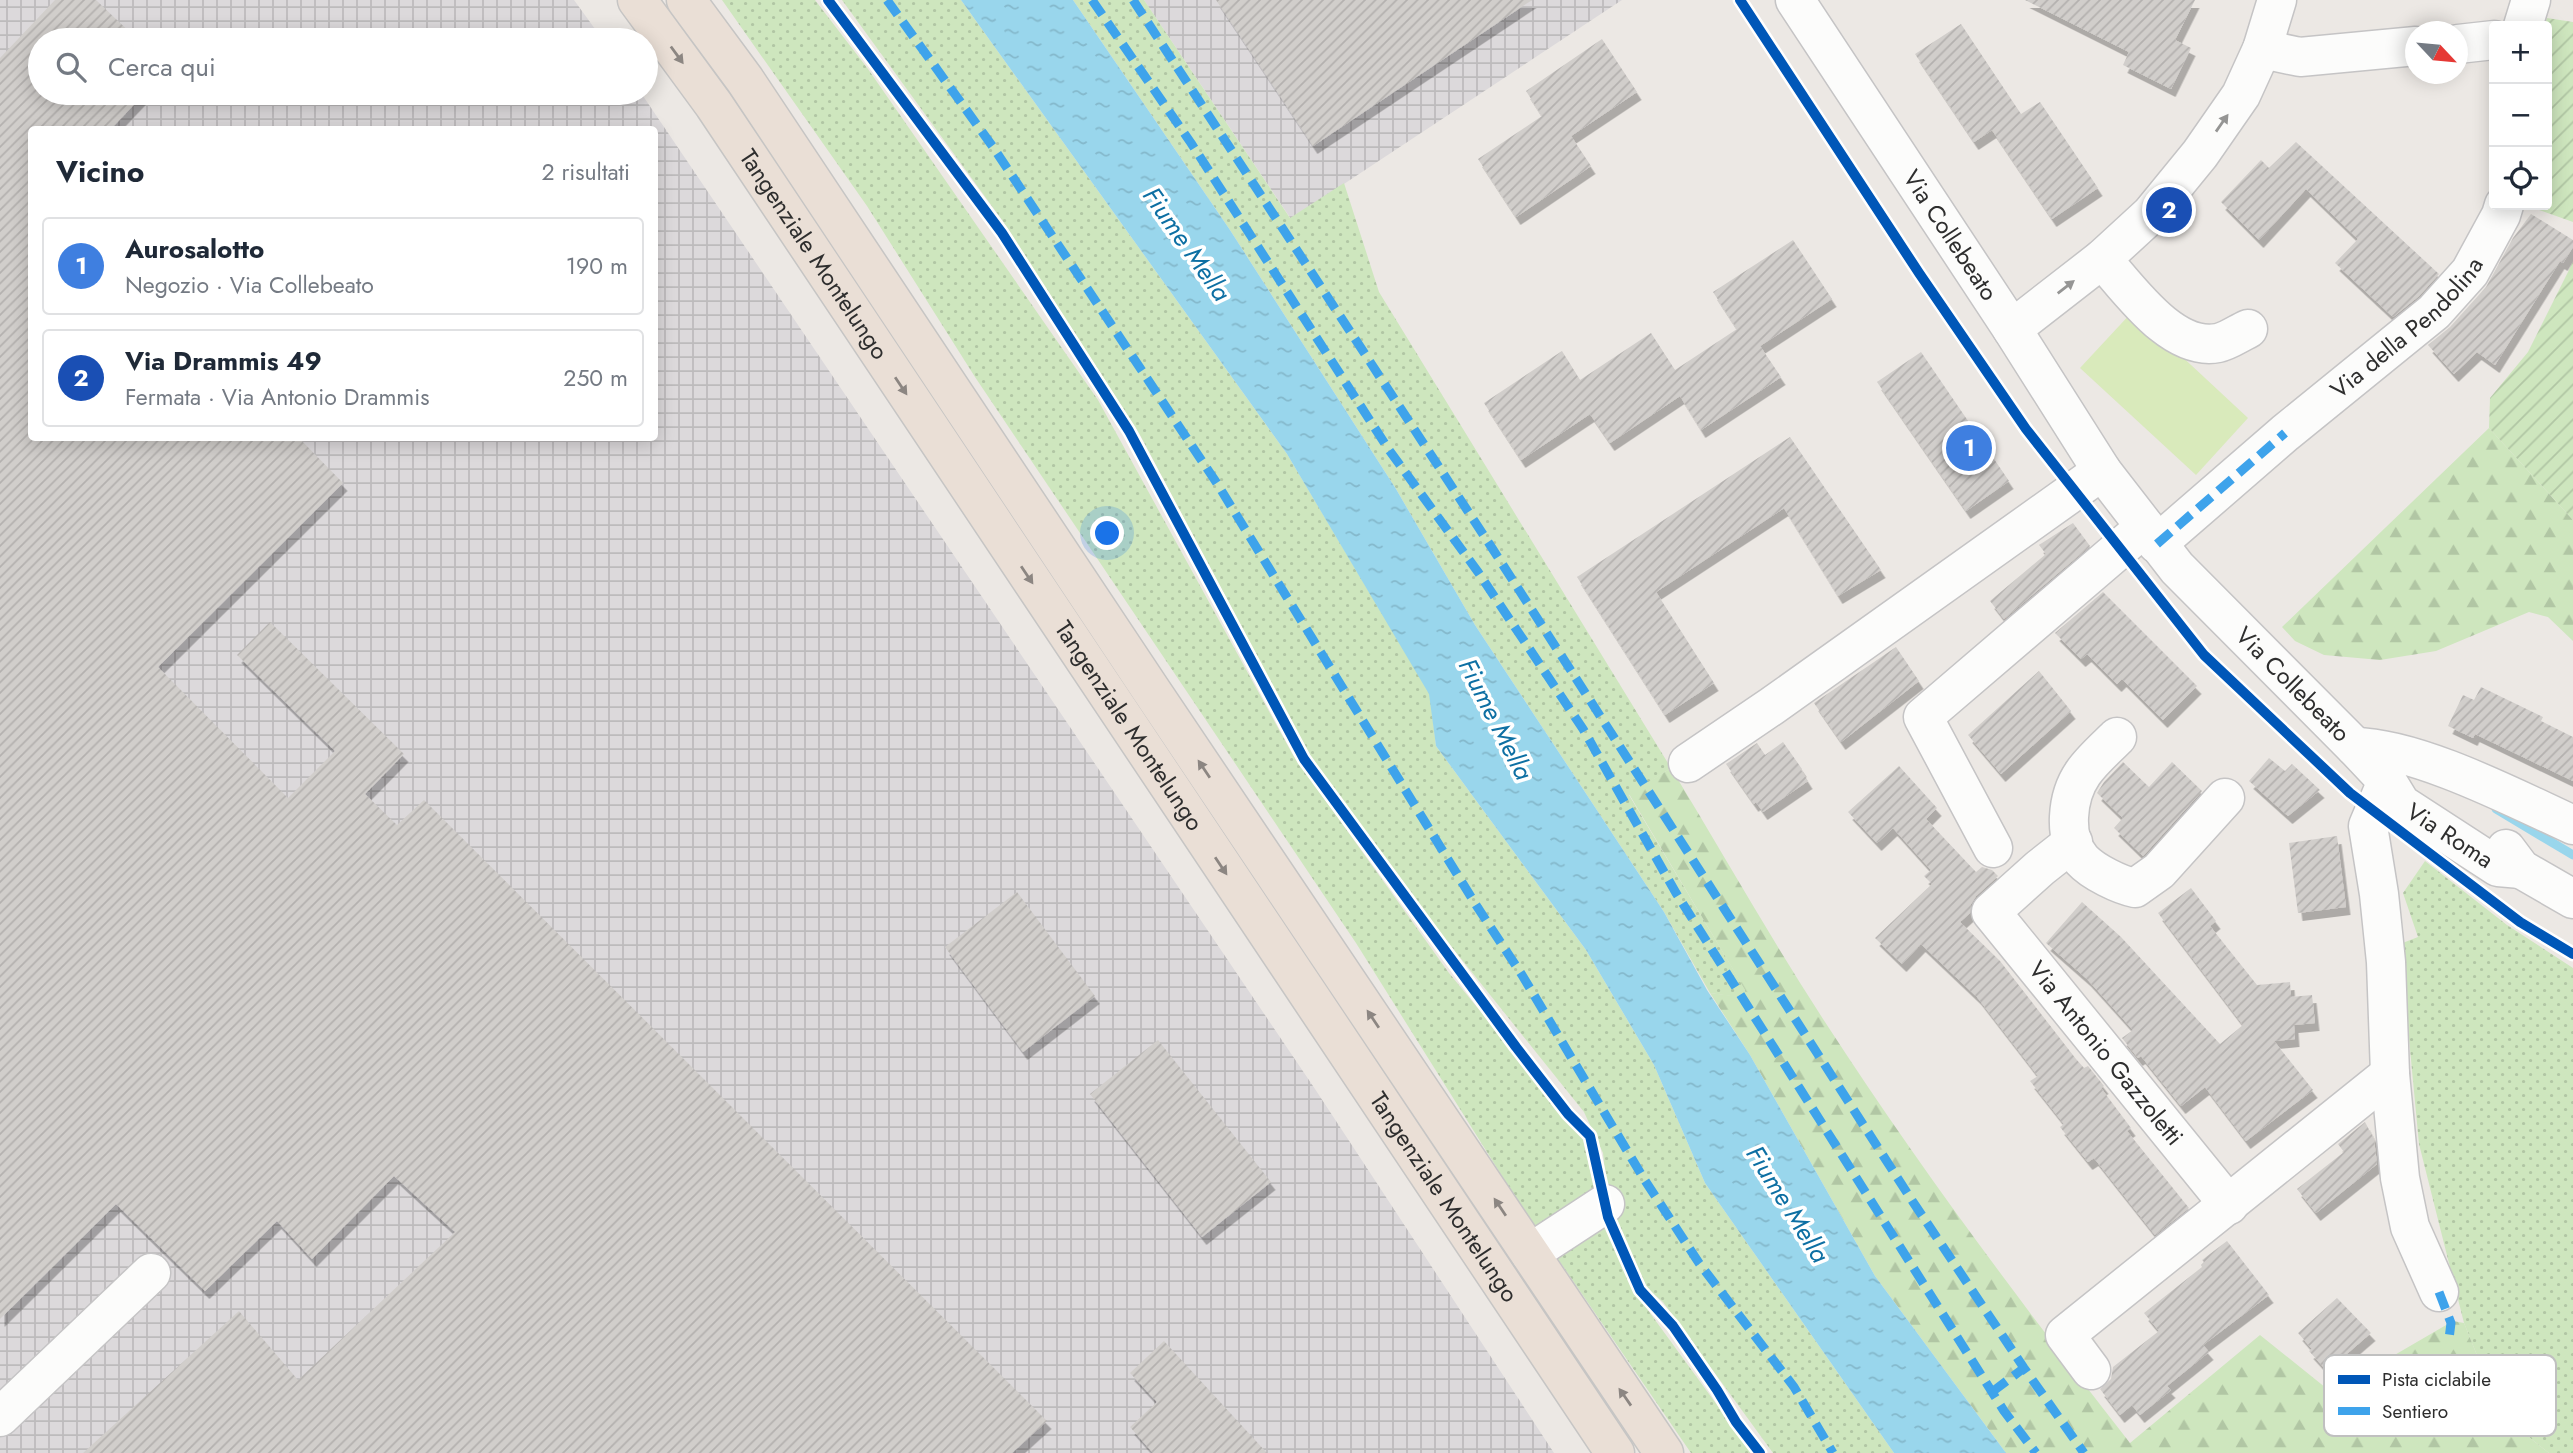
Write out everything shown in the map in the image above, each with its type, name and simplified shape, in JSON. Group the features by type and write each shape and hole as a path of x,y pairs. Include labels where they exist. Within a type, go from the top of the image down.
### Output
{"highway":[{"name":"Tangenziale Montelungo","path":"637,0 658,28"},
{"name":"Tangenziale Montelungo","path":"687,0 752,91 1664,1453"},
{"name":"Tangenziale Montelungo","path":"658,29 714,105 1111,703 1615,1453"}],"street":[{"name":"Via Collebeato","path":"1795,0 2102,471 2151,536 2177,568 2387,781"},
{"path":"2012,330 2102,259 2151,214 2200,154 2241,96 2262,49 2277,0"},
{"path":"2525,21 2531,0"},
{"path":"2468,43 2489,41"},
{"path":"2262,49 2300,57 2405,47"},
{"name":"Via della Pendolina","path":"2151,536 2286,433 2434,312 2470,272 2502,210"},
{"path":"2102,259 2161,323 2192,342 2218,343 2248,329"},
{"path":"1688,763 2102,471"},
{"path":"1993,848 1923,717 2151,536"},
{"path":"2117,737 2083,774 2072,798 2069,835 2082,860 2120,885 2135,888 2159,871 2225,798"},
{"name":"Via Collebeato","path":"2355,747 2374,747 2413,758 2573,825"},
{"path":"2387,781 2368,825 2386,962 2390,1074 2400,1178 2410,1227 2439,1292"},
{"name":"Via Roma","path":"2387,781 2413,788 2509,850 2521,869 2573,899"},
{"name":"Via Antonio Gazzoletti","path":"2073,842 1991,912 2228,1205"},
{"path":"2091,1370 2065,1335 2390,1074"},
{"path":"1530,1254 1605,1204"},
{"path":"0,1417 151,1273"}],"shaded area":[{"path":"0,0 574,0 594,28 28,28 28,105 649,105 1315,1089 1554,1453 0,1453"},
{"path":"1144,0 1622,0 1291,219"}],"green space":[{"path":"722,0 815,0 868,69 1098,400 1293,755 1449,973 1582,1135 1600,1214 1634,1291 1752,1453 1691,1453 1512,1192 1356,943 975,377 867,206"},
{"path":"842,0 961,0 1287,454 1430,694 1436,746 1586,950 1654,1065 1705,1183 1894,1453 1773,1453 1663,1302 1642,1284 1608,1199 1603,1153 1584,1112 1434,925 1313,762 1140,435 1002,220"},
{"path":"1073,0 1144,0 1290,218 1344,183 1379,292 1671,768 1629,795 1751,999 1710,993 1664,912 1475,625 1396,489 1230,230"},
{"path":"2547,18 2573,22 2573,222 2539,210 2552,210 2552,21 2546,21"},
{"path":"2573,262 2573,520 2489,428 2490,398 2528,352"},
{"path":"2133,311 2248,418 2196,475 2080,368"},
{"path":"2489,428 2573,520 2573,641 2548,617 2529,612 2436,651 2380,660 2324,655 2295,641 2282,627"},
{"path":"1671,768 1785,959 1897,1130 2050,1340 2130,1443 2260,1335 2324,1386 2324,1436 2528,1436 2549,1453 2006,1453 1875,1276 1750,1055 1710,993 1750,998 1629,794"},
{"path":"2425,861 2507,925 2573,968 2573,1453 2549,1453 2528,1436 2556,1436 2556,1355 2477,1355 2464,1323 2419,1144 2400,944 2418,937 2403,893"},
{"path":"2453,1321 2464,1323 2477,1355 2395,1355"}],"water":[{"name":"Fiume Mella","path":"961,0 1073,0 1230,230 1396,489 1475,625 1664,912 1707,990 1750,1055 1875,1276 2006,1453 1894,1453 1705,1183 1654,1065 1586,950 1436,746 1429,694 1287,454"}],"building":[{"path":"55,0 96,0 125,28 28,28"},
{"path":"1216,0 1532,0 1313,146"},
{"path":"2025,0 2195,0 2175,40 2191,48 2171,89 2123,65 2129,52"},
{"path":"1961,24 2021,114 2040,102 2098,188 2052,219 1992,130 1974,142 1915,54"},
{"path":"28,28 28,105 134,105 114,126 28,126 28,441 302,441 343,483 158,667 288,798 335,751 237,655 270,622 404,754 365,794 397,825 424,800 1047,1421 1012,1453 83,1453 239,1311 298,1380 455,1232 394,1176 312,1259 277,1221 205,1291 116,1204 0,1319 0,58"},
{"path":"1602,39 1637,92 1571,136 1591,166 1516,217 1478,159 1542,116 1526,91"},
{"path":"2296,142 2439,274 2419,296 2393,317 2335,263 2358,239 2306,189 2259,240 2221,202 2261,160 2269,168"},
{"path":"2531,214 2573,240 2573,247 2563,263 2560,261 2495,365 2477,352 2454,374 2428,345 2450,327 2486,287 2513,238"},
{"path":"1793,240 1832,299 1760,346 1781,377 1701,430 1680,396 1610,443 1590,414 1521,460 1484,403 1562,351 1580,380 1651,333 1675,370 1737,329 1713,292"},
{"path":"1921,352 2009,481 1966,511 1877,382"},
{"path":"1790,437 1881,570 1838,596 1784,508 1656,592 1714,683 1665,715 1577,577"},
{"path":"2073,523 2090,546 2004,619 1990,601 2046,554 2039,545"},
{"path":"2103,592 2197,686 2163,720 2122,679 2117,684 2087,654 2081,659 2055,633"},
{"path":"1896,647 1919,681 1841,742 1814,703"},
{"path":"2039,671 2071,711 2001,774 1968,735"},
{"path":"2481,687 2543,717 2541,721 2573,737 2573,781 2475,734 2473,738 2448,726 2463,695 2474,700"},
{"path":"1783,742 1808,781 1763,812 1756,802 1754,804 1726,764 1757,743 1765,755"},
{"path":"2269,758 2285,771 2292,764 2320,790 2288,816 2249,781"},
{"path":"2123,762 2149,787 2172,762 2202,791 2143,856 2114,828 2123,818 2097,793"},
{"path":"1899,766 1937,808 1926,819 1976,872 1982,867 1992,870 1998,876 1976,896 1970,913 1960,922 2000,961 2084,1068 2088,1066 2131,1128 2127,1131 2189,1208 2155,1235 2094,1158 2088,1162 2060,1127 2064,1124 2030,1081 2038,1076 1977,997 1921,944 1902,964 1875,938 1932,884 1924,876 1931,870 1893,828 1877,843 1848,812"},
{"path":"2337,836 2346,907 2298,913 2289,843"},
{"path":"2191,888 2216,921 2210,926 2257,985 2290,982 2291,997 2312,995 2315,1023 2294,1025 2295,1039 2274,1041 2313,1090 2246,1141 2205,1087 2181,1106 2141,1056 2138,1058 2122,1038 2133,1030 2087,979 2046,943 2082,902 2121,937 2220,1044 2243,1025 2158,913"},
{"path":"1017,892 1095,996 1023,1052 945,947"},
{"path":"1158,1040 1271,1182 1202,1237 1090,1094"},
{"path":"2365,1122 2374,1139 2377,1164 2316,1213 2297,1189 2344,1152 2338,1144"},
{"path":"2227,1241 2269,1295 2203,1345 2209,1352 2167,1386 2171,1390 2140,1415 2132,1405 2120,1415 2100,1389 2111,1379 2113,1367 2159,1331 2144,1313 2202,1267 2202,1260"},
{"path":"2337,1298 2371,1333 2346,1355 2324,1355 2324,1368 2298,1333"},
{"path":"1164,1341 1267,1453 1153,1453 1130,1427 1157,1402 1130,1373"}],"waterway":[{"path":"2496,809 2573,855"}],"marked path":[{"path":"887,0 993,147 1218,485 1476,905 1522,975 1644,1179 1699,1263 1794,1387 1833,1453"},
{"path":"1092,0 1191,143 1389,450 1478,572 1583,729 1676,893 2004,1411 2036,1453"},
{"path":"1133,0 1492,548 1913,1202 2084,1453"},
{"path":"2157,544 2285,433"},
{"path":"2439,1292 2451,1323 2449,1339"},
{"path":"1992,1392 2024,1368"}],"cycle path":[{"path":"828,0 1002,233 1129,431 1304,759 1516,1047 1568,1114 1590,1136 1608,1217 1640,1290 1673,1326 1736,1422 1760,1453"},
{"path":"1740,0 1919,273 2026,429 2204,655 2350,793 2520,922 2573,954"}],"place":[{"name":"Via Drammis 49","path":"2169,210"},
{"name":"Aurosalotto","path":"1969,448"}]}
